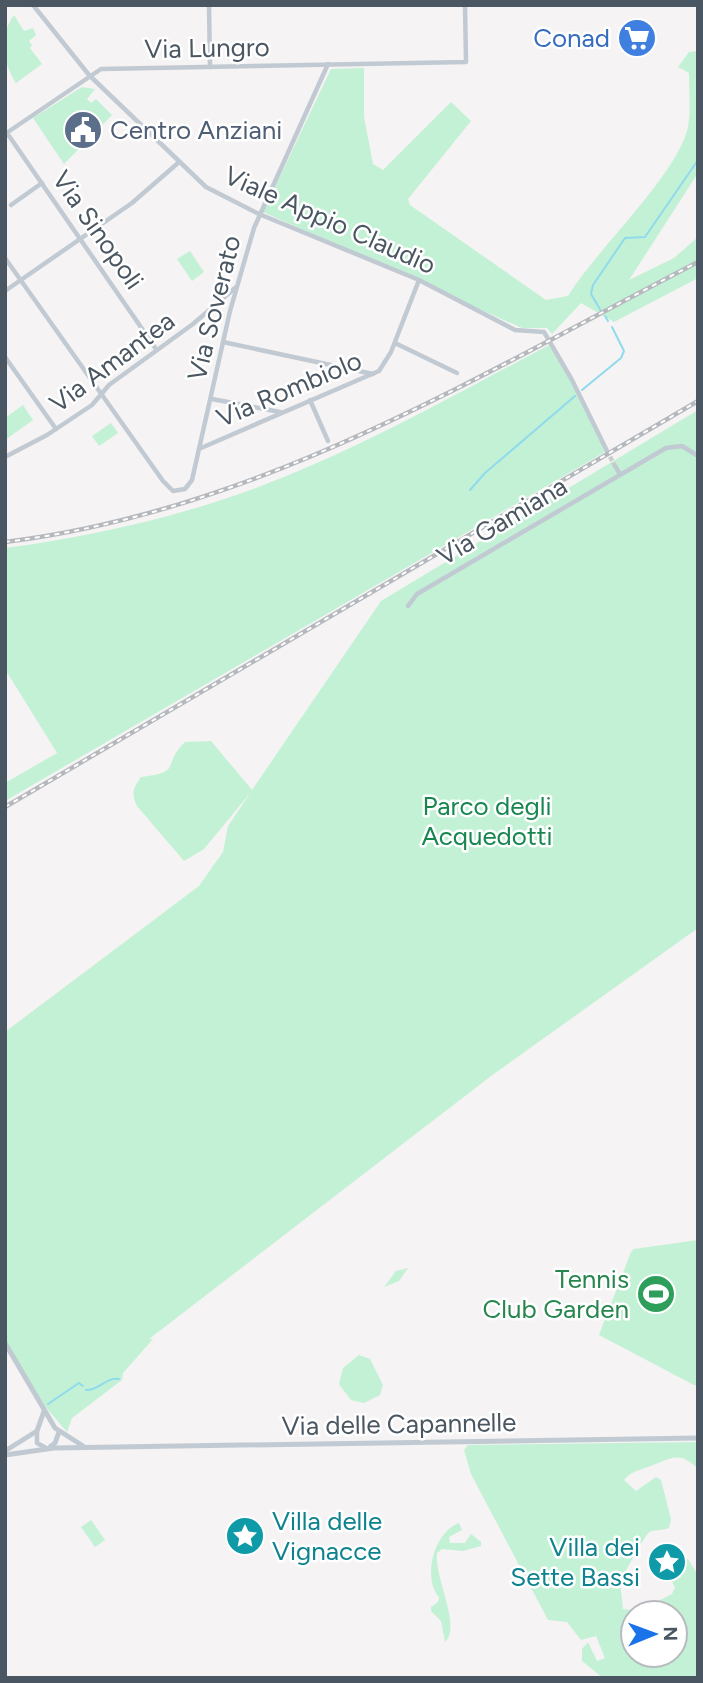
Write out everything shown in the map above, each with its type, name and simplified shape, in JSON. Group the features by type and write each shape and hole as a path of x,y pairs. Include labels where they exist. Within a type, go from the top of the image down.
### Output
{"street":[{"name":"Viale Appio Claudio","path":"33,5 89,75 206,187 259,214 419,280 515,330 544,332 572,380 607,451"},
{"path":"209,5 210,67"},
{"name":"Via Lungro","path":"89,75 101,69 466,62 465,5"},
{"name":"Via Soverato","path":"100,394 166,485 173,491 183,490 192,482 236,288 259,214 328,64"},
{"path":"6,133 89,75"},
{"name":"Via Sinopoli","path":"6,133 156,349"},
{"path":"5,291 139,198 178,163"},
{"path":"10,205 42,183"},
{"path":"5,258 100,394"},
{"name":"Via Rombiolo","path":"200,449 374,374 384,367 419,280"},
{"name":"Via Amantea","path":"5,457 57,429 96,402 100,394 156,349 199,320 236,288"},
{"path":"223,342 374,374"},
{"path":"395,343 457,373"},
{"path":"5,357 57,429"},
{"path":"212,398 281,412"},
{"path":"310,400 328,441"},
{"path":"615,466 620,474 673,446 686,447 698,456"},
{"name":"Via Gamiana","path":"408,606 417,594 620,474"},
{"path":"5,1343 57,1430 55,1443 47,1448 37,1443 37,1431 44,1411"},
{"path":"5,1453 37,1431 57,1430"},
{"name":"Via delle Capannelle","path":"57,1430 75,1443 100,1449"},
{"name":"Via delle Capannelle","path":"5,1453 47,1448 698,1438"}],"green space":[{"path":"14,15 24,31 33,28 36,35 29,41 32,45 30,48 42,64 16,83 11,75 4,48 6,30"},
{"path":"698,51 698,173 629,280 674,258 698,237 698,278 614,322 581,303 552,334 547,328 522,328 263,212 331,69 364,68 364,117 373,164 383,170 451,102 471,121 408,199 410,205 546,300 568,296 653,189 681,146 689,120 689,73 678,67 689,52"},
{"path":"82,87 95,89 87,99 91,103 96,99 112,115 64,164 33,118","holes":["74,113 85,123 94,114 100,120 83,137 67,120"]},
{"path":"190,251 204,272 192,281 177,259"},
{"path":"549,345 574,382 605,452 5,801 5,783 57,753 5,669 5,548 131,525 193,509 253,489 367,440"},
{"path":"23,405 33,420 5,440 5,418"},
{"name":"Parco degli Acquedotti","path":"698,410 698,928 491,1076 149,1339 153,1339 123,1373 122,1380 72,1418 67,1432 43,1404 5,1340 5,1032 199,886 223,852 228,826 251,792 204,849 184,861 137,806 134,794 138,781 141,777 167,770 185,742 211,741 252,790 381,601"},
{"path":"111,423 118,433 99,446 92,436"},
{"name":"Tennis Club Garden","path":"698,1240 698,1385 694,1385 599,1335 634,1249"},
{"path":"408,1268 399,1281 384,1287 396,1271"},
{"path":"359,1355 370,1359 383,1385 380,1395 364,1403 351,1400 339,1384 343,1368"},
{"path":"698,1442 698,1469 685,1459 673,1458 635,1472 624,1480 636,1491 656,1477 661,1480 671,1519 669,1528 648,1533 620,1581 622,1599 619,1599 619,1669 689,1669 689,1599 662,1599 672,1594 675,1587 668,1574 669,1567 688,1559 698,1575 698,1678 603,1678 582,1661 582,1649 588,1642 597,1661 605,1658 596,1636 581,1640 567,1622 548,1620 471,1474 464,1450 468,1445"},
{"path":"91,1520 105,1540 95,1547 81,1527"},
{"path":"459,1523 462,1530 449,1537 450,1543 465,1543 471,1534 481,1542 481,1546 463,1551 442,1549 437,1553 450,1625 445,1642 441,1621 431,1611 439,1597 431,1579 431,1568 437,1545 450,1528"}],"waterway":[{"path":"601,311 591,294 593,285 625,238 645,237 698,160"},
{"path":"605,316 608,321"},
{"path":"582,390 621,358 624,351 612,327"},
{"path":"470,490 485,473 575,396"},
{"path":"86,1390 119,1379"},
{"path":"48,1404 79,1383 83,1386"}],"tunnel":[{"path":"607,451 615,466"}],"railway":[{"path":"5,542 98,526 189,501 277,470 363,434 448,393 698,262"},
{"path":"5,807 698,401"}],"place":[{"name":"Conad","path":"637,38"},
{"name":"Centro Anziani","path":"83,130"},
{"name":"Tennis Club Garden","path":"656,1294"},
{"name":"Villa delle Vignacce","path":"245,1536"},
{"name":"Villa dei Sette Bassi","path":"667,1562"}]}
